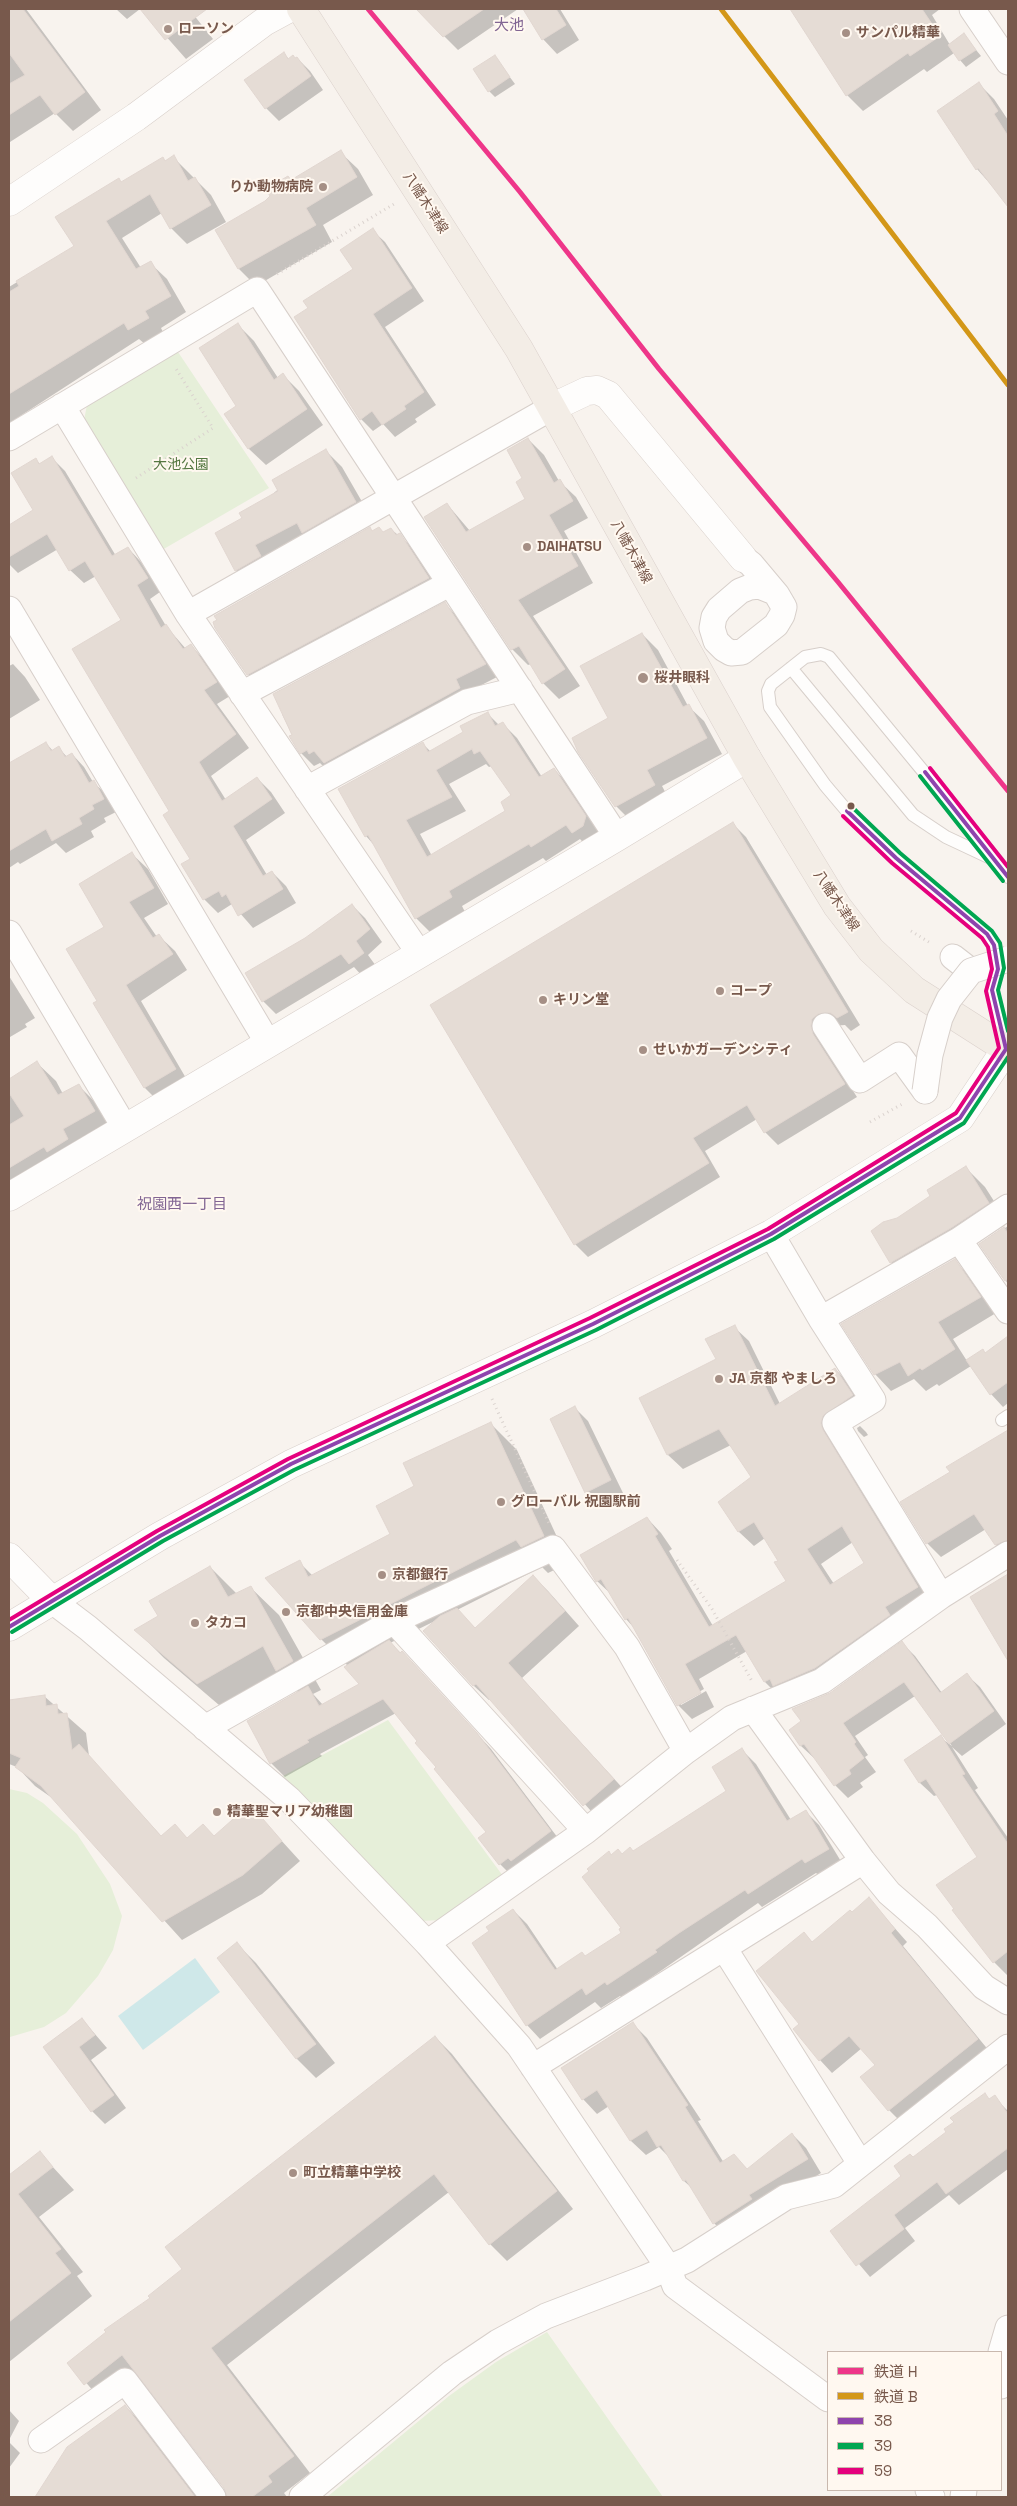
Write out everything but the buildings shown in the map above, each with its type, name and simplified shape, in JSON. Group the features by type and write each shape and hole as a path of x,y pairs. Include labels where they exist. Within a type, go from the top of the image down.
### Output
{"main road":[{"name":"八幡木津線","path":"301,9 519,350 747,758 837,906 871,950 914,990 1008,1048"}],"street":[{"path":"9,202 136,117 264,22 288,9"},
{"path":"972,9 1007,58"},
{"path":"9,438 257,290 617,837"},
{"path":"188,614 551,408 587,391 597,390 608,395 743,558 751,564 774,592 784,607 776,624 742,652 731,653 716,641 712,628 714,618 720,609 740,591 759,586 774,592"},
{"path":"62,406 188,614 419,953"},
{"path":"740,591 744,571 743,558"},
{"path":"242,694 449,584"},
{"path":"9,609 16,640 268,1044"},
{"path":"306,788 467,702 520,689"},
{"path":"9,1197 747,758"},
{"path":"9,933 125,1128"},
{"path":"925,1091 930,1055 931,1028 949,999 962,964 1008,959"},
{"path":"825,1026 860,1080 899,1055 925,1091"},
{"path":"9,1627 160,1536 291,1464 593,1324 771,1234 960,1118 1008,1048"},
{"path":"821,1319 959,1240 1008,1208"},
{"path":"771,1234 821,1319 873,1400 835,1423 941,1596"},
{"path":"959,1240 1008,1311"},
{"path":"205,1728 394,1622 553,1548 627,1647 686,1751"},
{"path":"427,1943 586,1831 686,1751 732,1718 822,1681 941,1596 1008,1554"},
{"path":"9,1557 51,1600 88,1628 289,1799 427,1943 519,2046 668,2267 675,2286 827,2398"},
{"path":"394,1622 586,1831"},
{"path":"758,1706 863,1861 889,1893 927,1926 984,1987 1008,2002"},
{"path":"533,2067 863,1861"},
{"path":"724,1948 860,2164"},
{"path":"302,2497 446,2378 498,2342 546,2316 687,2260 786,2197 834,2185 1008,2047"},
{"path":"1001,2351 1008,2328"},
{"path":"1002,2363 1004,2386"},
{"path":"42,2440 125,2381 212,2497"}],"lane":[{"path":"1008,877 998,862 836,663 821,654 812,654 771,684 768,699 770,707 824,785 847,811 896,858 987,934 994,945 998,969 992,990 1008,1048"},
{"path":"792,668 913,815 946,837 998,862"}],"path":[{"path":"257,290 266,281 399,201"},
{"path":"114,492 213,428 162,346"},
{"path":"870,1122 925,1091"},
{"path":"481,1375 554,1534 553,1548"},
{"path":"677,1560 712,1609 758,1706"}],"green space":[{"name":"大池公園","path":"178,352 269,488 162,550 84,420 87,405"},
{"path":"388,1720 503,1876 442,1920 421,1921 281,1777"},
{"path":"9,1789 27,1793 43,1803 77,1834 110,1884 122,1916 113,1950 98,1976 66,2013 44,2027 10,2037"},
{"path":"547,2332 663,2497 327,2497 449,2396 496,2362"}],"water":[{"path":"195,1958 220,1992 143,2050 118,2016"}],"rail line":[{"name":"H","path":"368,9 520,192 659,369 838,582 1008,791"},
{"name":"B","path":"721,9 1008,385"}],"transit line":[{"name":"59","path":"930,768 1008,867"},
{"name":"38","path":"925,772 1008,877"},
{"name":"39","path":"920,776 1003,881"},
{"name":"39","path":"851,806 900,853 992,931 1000,943 1004,968 998,990 1008,1031"},
{"name":"38","path":"9,1627 160,1536 291,1464 593,1324 771,1234 960,1118 1006,1049 992,990 998,969 994,945 987,934 896,858 847,811"},
{"name":"59","path":"9,1620 157,1531 288,1459 590,1318 768,1229 956,1113 999,1048 986,991 992,969 988,947 982,938 892,863 843,816"},
{"name":"39","path":"12,1632 163,1541 294,1470 596,1330 774,1239 964,1123 1008,1057"}],"place":[{"name":"ローソン","path":"168,29"},
{"name":"サンパル精華","path":"846,33"},
{"name":"りか動物病院","path":"323,187"},
{"name":"DAIHATSU","path":"527,547"},
{"name":"桜井眼科","path":"643,678"},
{"name":"コープ","path":"720,991"},
{"name":"キリン堂","path":"543,1000"},
{"name":"せいかガーデンシティ","path":"643,1050"},
{"name":"JA 京都 やましろ","path":"719,1379"},
{"name":"グローバル 祝園駅前","path":"501,1502"},
{"name":"京都銀行","path":"382,1575"},
{"name":"京都中央信用金庫","path":"286,1612"},
{"name":"タカコ","path":"195,1623"},
{"name":"精華聖マリア幼稚園","path":"217,1812"},
{"name":"町立精華中学校","path":"293,2173"}],"district":[{"name":"大池","path":"509,26"},
{"name":"祝園西一丁目","path":"182,1205"}]}
